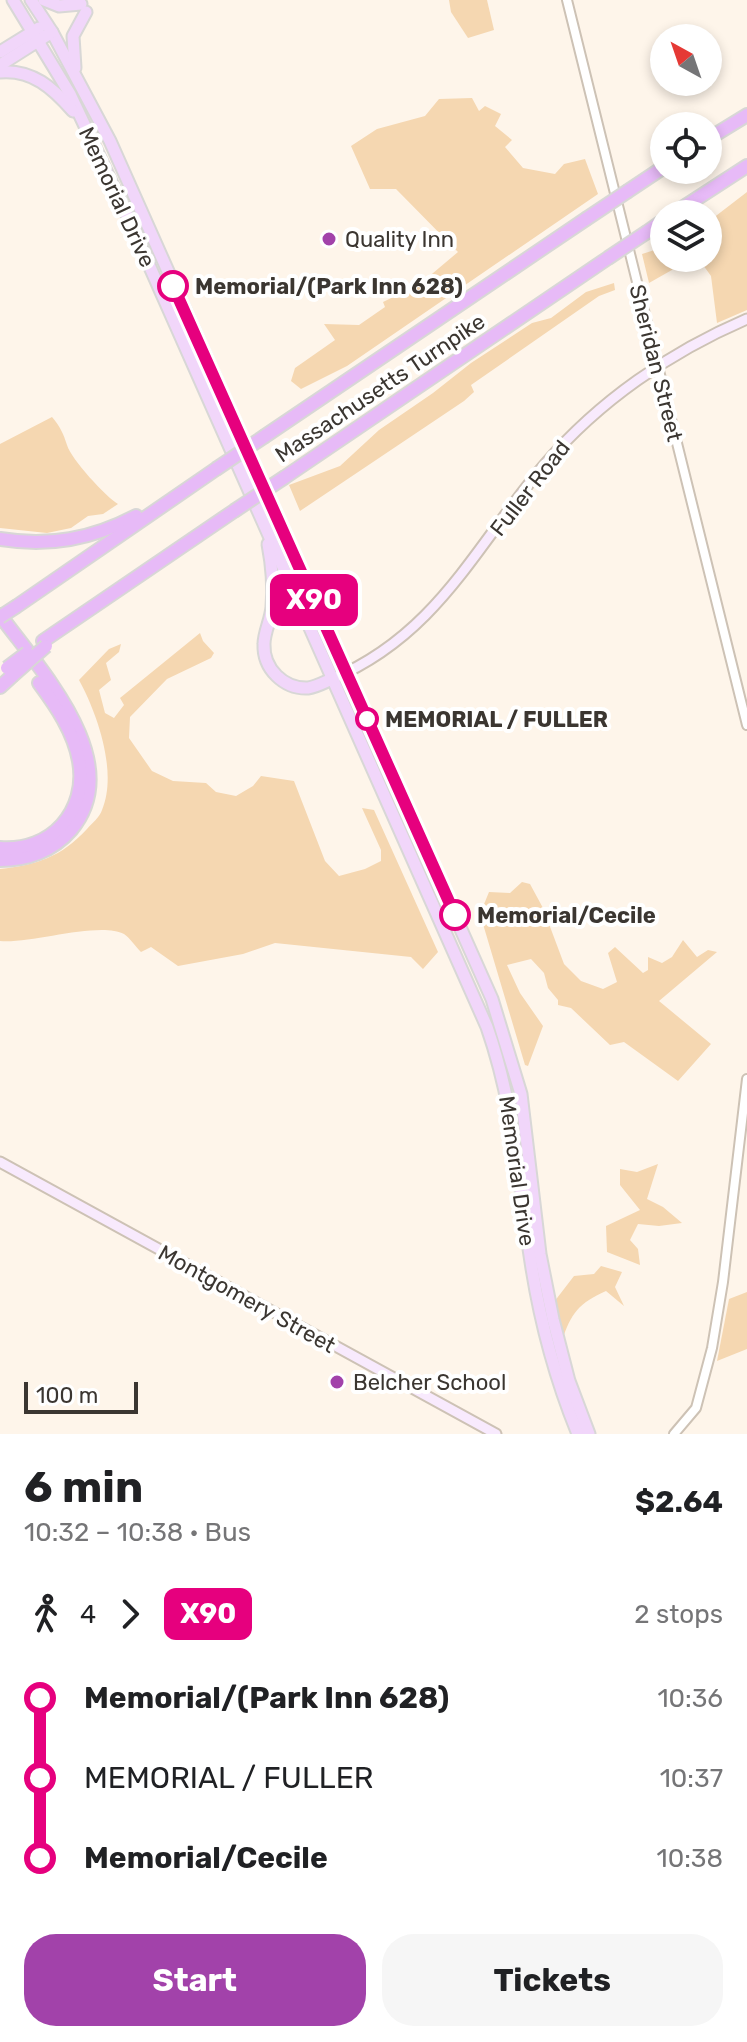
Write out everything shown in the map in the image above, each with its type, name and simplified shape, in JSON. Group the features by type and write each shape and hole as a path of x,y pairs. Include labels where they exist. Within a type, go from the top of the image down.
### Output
{"highway":[{"path":"722,130 747,115"},
{"path":"695,200 747,166"},
{"name":"Massachusetts Turnpike","path":"0,616 650,176"},
{"name":"Massachusetts Turnpike","path":"0,687 6,672 81,615 650,230"},
{"path":"0,539 39,543 96,534 178,495"},
{"path":"0,616 78,728 89,766 89,787 79,820 56,844 28,857 0,860"},
{"path":"0,629 66,725 75,745 80,776 75,806 62,827 53,835 23,848 0,848"}],"main road":[{"name":"Memorial Drive","path":"13,0 82,121 152,272 494,1048 513,1125 530,1262 541,1319 559,1383 578,1434"},
{"name":"Memorial Drive","path":"31,0 77,77 110,141 492,999 517,1078 524,1113 548,1295 569,1381 589,1434"},
{"path":"44,0 59,6 84,8 73,36 77,77"},
{"path":"0,65 49,28"},
{"path":"0,52 36,36"},
{"path":"0,72 24,73 44,82 59,93 82,121"},
{"path":"152,272 165,269"},
{"name":"Fuller Road","path":"332,679 394,643 430,612 461,577 526,488 567,440 620,392 698,343 747,319"},
{"path":"264,523 273,575 272,612 264,643 265,658 282,682 295,687 311,688 332,679"},
{"name":"Montgomery Street","path":"0,1162 496,1434"}],"street":[{"name":"Sheridan Street","path":"567,0 747,725"},
{"path":"674,1434 696,1408 712,1348 747,1079"}],"shaded area":[{"path":"449,0 487,0 494,30 468,38 451,12"},
{"path":"472,98 479,111 485,106 501,114 495,126 512,140 505,147 523,168 555,174 564,164 585,159 598,194 347,366 301,389 291,381 295,368 335,340 324,324 359,325 385,307 383,302 420,284 458,252 396,189 370,189 351,146 377,129 425,116 439,99"},
{"path":"747,192 747,310 717,323 708,272 722,272 722,211"},
{"path":"650,251 650,272 668,272 649,283 642,254"},
{"path":"614,283 615,290 599,296 471,385 474,392 464,401 300,511 289,485 340,466 379,430 471,363 532,323 551,318 586,292"},
{"path":"52,417 75,459 118,504 103,514 88,516 71,528 47,533 0,528 0,444"},
{"path":"200,633 214,653 211,658 167,679 130,717 129,738 152,771 173,781 206,783 216,792 236,796 253,786 261,776 294,781 325,861 339,876 381,861 381,850 362,808 374,810 438,952 423,969 411,957 275,943 243,954 178,966 151,947 141,952 124,934 98,930 0,941 0,869 37,862 58,853 77,839 102,810 108,778 103,743 79,680 109,649 121,644 119,652 106,663 111,680 99,690 105,713 114,718 124,705 120,698"},
{"path":"522,882 530,884 543,908 564,964 581,981 603,989 617,982 608,953 615,947 643,973 648,970 648,957 662,963 672,957 683,940 697,957 708,950 717,952 659,1001 711,1044 678,1081 624,1042 610,1045 571,1008 558,1005 544,973 531,959 507,965 520,993 543,1026 528,1066 525,1065 480,914 489,892 510,893"},
{"path":"658,1164 647,1199 663,1207 682,1223 659,1226 638,1224 630,1240 638,1249 640,1265 607,1252 606,1226 640,1210 620,1185 620,1169 637,1172"},
{"path":"601,1266 622,1272 615,1287 624,1306 606,1291 597,1295 577,1310 562,1341 554,1302 574,1276 594,1274"},
{"path":"747,1292 747,1349 717,1361 729,1299"}],"bus line":[{"name":"X90","path":"173,286 455,915"}],"place":[{"name":"Quality Inn","path":"329,239"},
{"name":"Memorial/(Park Inn 628)","path":"173,286"},
{"name":"MEMORIAL / FULLER","path":"367,719"},
{"name":"Memorial/Cecile","path":"455,915"},
{"name":"Belcher School","path":"337,1382"}]}
